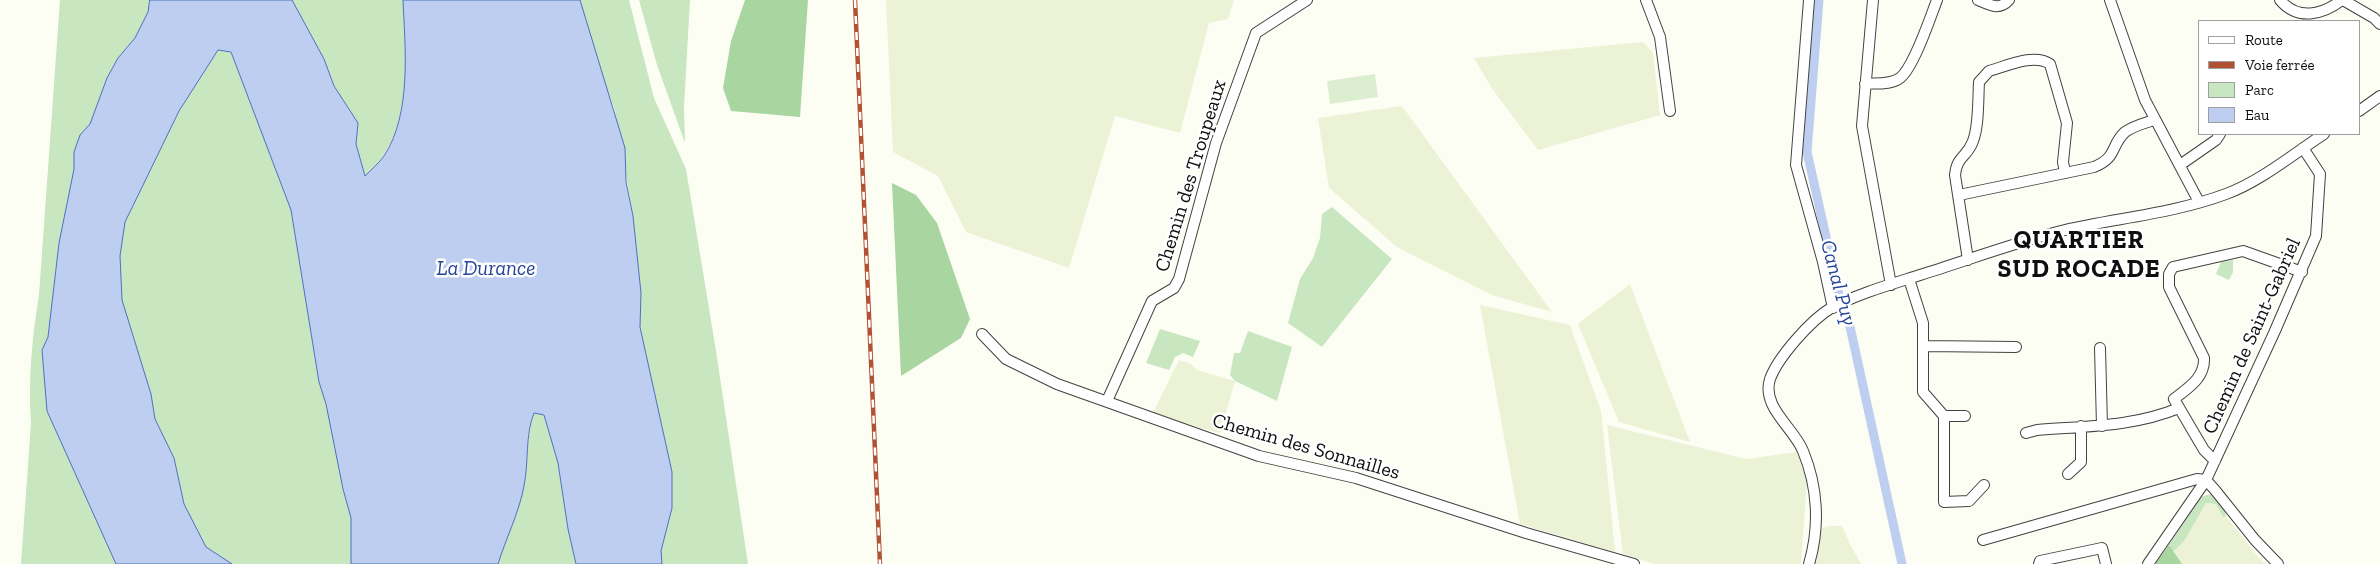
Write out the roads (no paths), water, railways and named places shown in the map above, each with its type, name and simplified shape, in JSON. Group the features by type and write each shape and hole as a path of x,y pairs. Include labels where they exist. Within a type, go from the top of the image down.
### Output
{"street":[{"name":"Chemin des Troupeaux","path":"1107,401 1152,301 1174,288 1179,279 1216,143 1256,33 1307,0"},
{"path":"1646,0 1660,37 1670,111"},
{"path":"1809,0 1796,165 1823,262 1840,305"},
{"path":"1873,0 1862,126 1890,284"},
{"path":"1865,84 1891,82 1900,78 1908,68 1937,0"},
{"path":"1978,0 1994,7 2000,7 2009,0"},
{"path":"2110,0 2138,83 2154,120 2199,202"},
{"path":"2280,0 2285,6 2300,14 2314,14 2331,9 2342,0 2374,18 2380,24"},
{"path":"1968,260 1955,175 1956,163 1967,152 1973,140 1979,82 1989,71 2034,59 2043,59 2050,64 2054,71 2066,123 2063,162 2065,173"},
{"path":"2360,109 2380,96"},
{"path":"1959,195 2065,173 2105,162 2111,156 2118,140 2126,131 2154,120"},
{"path":"2180,165 2216,140 2219,135"},
{"path":"1810,564 1817,526 1813,483 1803,450 1771,402 1768,386 1778,365 1794,344 1820,316 1840,305 1890,284 2064,230 2199,202 2226,194 2245,185 2322,135"},
{"name":"Chemin de Saint-Gabriel","path":"2148,564 2206,480 2302,272 2316,236 2320,183 2318,168 2303,148"},
{"path":"2215,461 2204,450 2174,399 2197,381 2204,364 2204,358 2169,287 2169,274 2173,267 2243,251 2302,272"},
{"path":"1909,279 1923,323 1923,392 1944,416 1944,502 1970,502 1984,485"},
{"name":"Chemin des Sonnailles","path":"982,334 1006,359 1057,384 1260,456 1356,478 1526,533 1634,564"},
{"path":"1924,346 2016,347"},
{"path":"2100,348 2102,426"},
{"path":"2026,433 2081,426 2121,425 2160,416 2179,408"},
{"path":"1944,416 1965,416"},
{"path":"2068,474 2081,462 2081,426"},
{"path":"1983,540 2197,479 2206,480 2278,564"},
{"path":"2039,564 2040,561 2102,548 2106,564"}],"water":[{"name":"La Durance","path":"150,0 292,0 324,59 334,86 358,123 356,144 365,176 384,156 393,139 399,120 405,80 403,0 580,0 625,148 626,182 633,216 641,293 640,327 672,472 672,508 661,551 662,564 576,564 568,529 558,463 544,415 534,413 529,430 522,496 498,564 351,564 351,518 343,489 326,404 319,382 291,210 231,52 218,50 179,111 125,222 120,256 122,300 151,394 155,419 174,458 184,504 206,547 232,564 116,564 47,411 42,350 48,337 59,243 74,169 74,152 80,135 90,124 107,78 118,58 135,38 148,12"}],"waterway":[{"name":"Canal Puy","path":"1819,0 1807,152 1842,308 1849,322 1902,564"}],"railway":[{"path":"855,0 880,564"}],"district":[{"name":"QUARTIER SUD ROCADE","path":"2079,256"}]}
